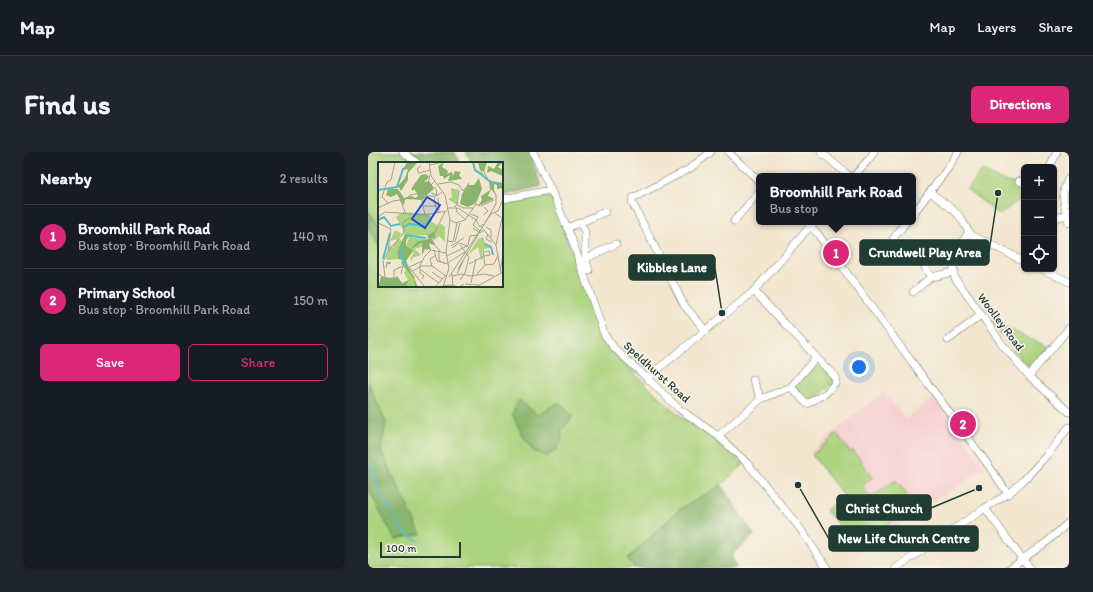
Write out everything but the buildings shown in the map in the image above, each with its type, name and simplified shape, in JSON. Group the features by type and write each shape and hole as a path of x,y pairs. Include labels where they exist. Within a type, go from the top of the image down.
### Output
{"street":[{"path":"403,152 416,162"},
{"name":"Speldhurst Road","path":"533,152 567,228 604,334 614,348 648,378 678,408 718,436 747,463 799,527 827,568"},
{"path":"706,331 684,306 632,202 633,198 689,169 712,152"},
{"path":"728,152 756,179"},
{"path":"821,152 851,173"},
{"path":"856,173 874,152"},
{"path":"916,210 948,168 958,152"},
{"path":"1051,164 1057,152"},
{"path":"1069,178 1065,184 1063,193 1069,223"},
{"path":"503,199 551,190"},
{"path":"930,192 955,211 962,220 968,232 977,239 1021,259"},
{"path":"734,221 756,195"},
{"path":"567,228 605,212"},
{"path":"1057,217 1067,215"},
{"path":"580,223 585,232 585,259 589,271"},
{"path":"648,378 754,291 811,225"},
{"path":"813,225 979,452 1008,494"},
{"path":"893,239 904,225"},
{"path":"913,292 931,277 953,272 953,260 958,248 968,232"},
{"path":"585,259 616,244"},
{"path":"924,268 931,277"},
{"name":"Woolley Road","path":"953,272 955,278 1002,344 1029,376 1069,412"},
{"path":"1048,272 1069,282"},
{"path":"754,291 835,376 836,382 826,393 807,404 791,387"},
{"path":"948,340 981,315"},
{"path":"1029,376 1069,328"},
{"path":"718,436 761,400 791,387 816,357"},
{"path":"753,380 761,400"},
{"path":"896,568 1008,494 1022,482 1046,456 1069,427"},
{"path":"985,508 1030,568"},
{"path":"1010,568 1023,560 1068,525"}],"shaded area":[{"path":"884,391 905,419 934,397 985,468 858,551 826,510 844,496 810,452"}],"green space":[{"path":"368,152 405,152 417,162 378,162 378,287 503,287 503,201 541,195 549,197 554,201 601,336 611,351 672,409 688,422 704,431 744,464 721,485 680,509 628,558 635,568 368,568"},
{"path":"410,152 454,152 459,159 458,162 423,162"},
{"path":"466,152 529,152 541,186 503,196 503,162 471,162"},
{"path":"982,170 998,179 1014,184 1019,181 1021,182 1021,198 999,215 967,189"},
{"path":"368,210 378,225 378,244 368,227"},
{"path":"994,319 1020,334 1049,347 1034,364 1031,365 1024,363 992,321"},
{"path":"816,357 836,382 807,404 791,387"},
{"path":"368,383 386,422 381,451 421,534 395,539 368,489"},
{"path":"519,400 538,415 559,402 573,417 562,429 561,442 554,452 546,456 533,451 512,414"},
{"path":"837,434 850,452 853,450 872,478 862,486 871,498 896,480 914,505 856,548 826,510 844,496 812,455"},
{"path":"721,485 754,535 731,555 736,568 635,568 628,559 680,509"}],"waterway":[{"path":"368,461 376,477 377,488 394,518 404,532 418,541"}],"place":[{"name":"Crundwell Play Area","path":"998,193"},
{"name":"Broomhill Park Road","path":"836,253"},
{"name":"Kibbles Lane","path":"722,313"},
{"name":"Primary School","path":"963,424"},
{"name":"New Life Church Centre","path":"798,485"},
{"name":"Christ Church","path":"979,488"}]}
